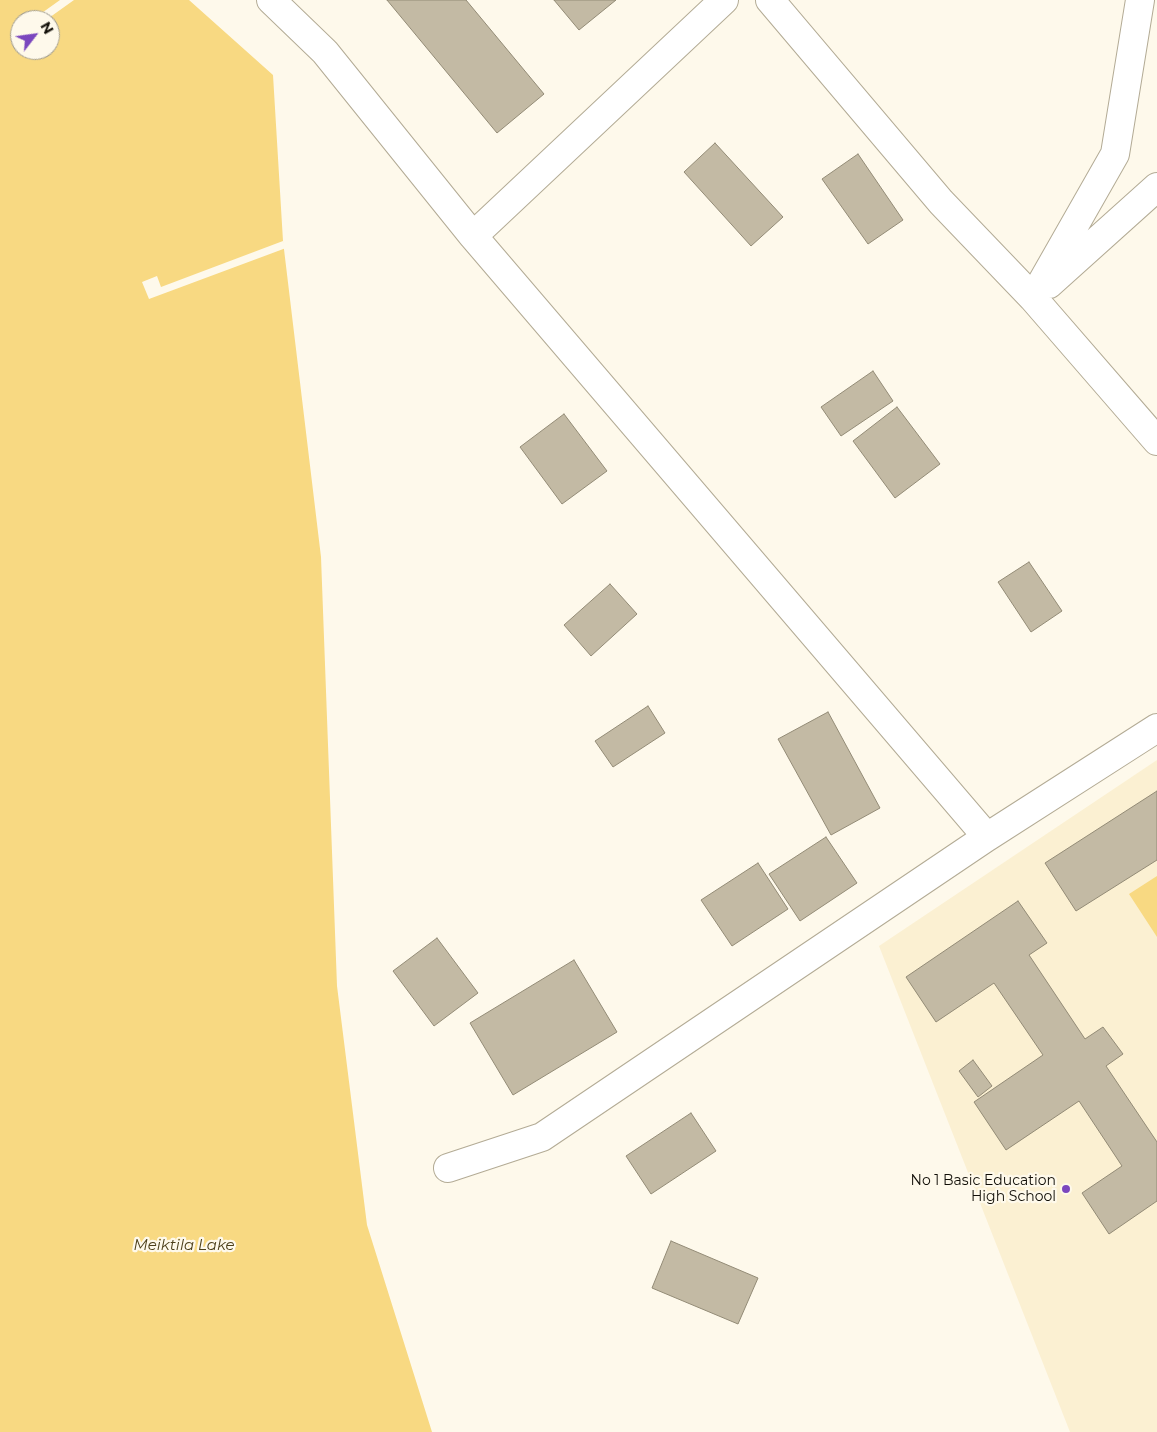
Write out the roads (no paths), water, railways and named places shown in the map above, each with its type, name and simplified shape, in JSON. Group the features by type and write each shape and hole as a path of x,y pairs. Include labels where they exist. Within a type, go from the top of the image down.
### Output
{"street":[{"path":"271,0 325,52 473,236 987,837"},
{"path":"473,236 724,0"},
{"path":"770,0 941,202 1033,298 1157,441"},
{"path":"1033,298 1114,154 1140,0"},
{"path":"1033,298 1157,187"},
{"path":"448,1168 542,1137 987,837 1157,728"}],"water":[{"name":"Meiktila Lake","path":"0,0 189,0 273,75 283,241 321,557 337,986 367,1225 432,1432 0,1432"},
{"path":"1157,876 1157,937 1129,894"}],"place":[{"name":"No 1 Basic Education High School","path":"1066,1189"}]}
